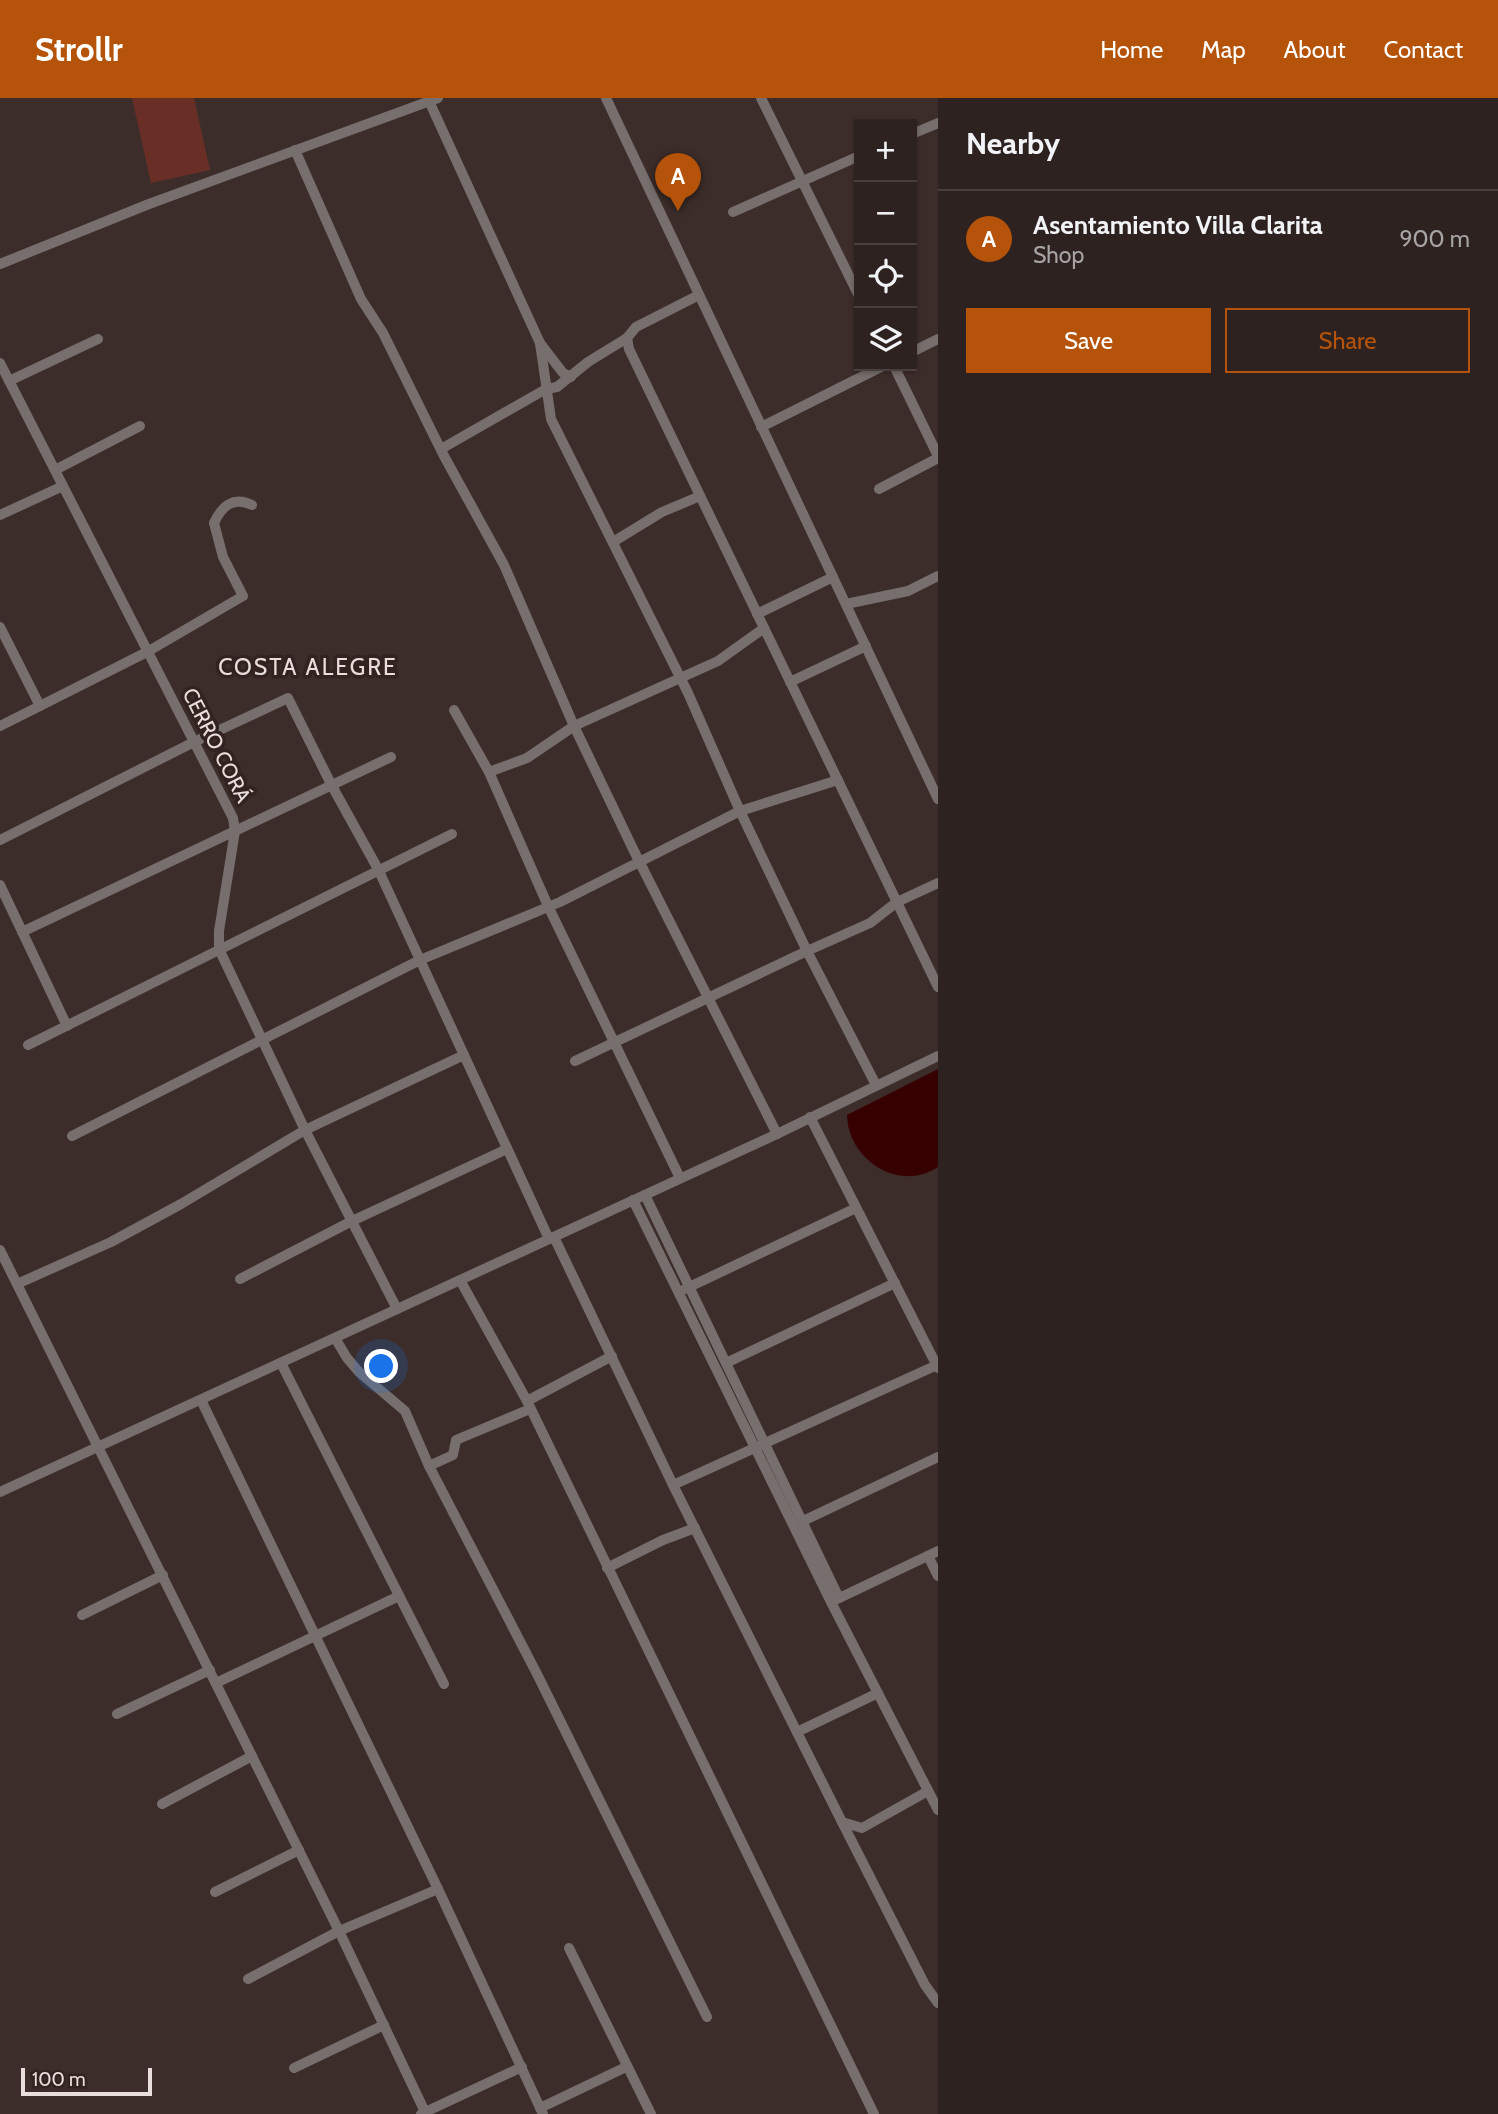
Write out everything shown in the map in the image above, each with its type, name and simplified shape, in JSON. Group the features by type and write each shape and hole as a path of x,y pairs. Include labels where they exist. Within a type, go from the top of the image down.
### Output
{"street":[{"path":"606,98 938,799"},
{"path":"761,98 854,276"},
{"path":"0,264 149,204 433,100 540,343 563,373 571,377"},
{"path":"917,132 938,122"},
{"path":"295,150 360,299 383,333 441,449 504,565 574,726 639,862 778,1134"},
{"path":"733,212 854,158"},
{"path":"441,449 545,389 556,387 588,362 627,338 636,327 699,295"},
{"path":"627,338 629,349 938,987"},
{"path":"9,381 97,340"},
{"path":"917,350 938,340"},
{"path":"540,343 551,419 680,677 807,951 876,1085"},
{"name":"CERRO CORÁ","path":"0,363 233,818 235,831 219,931 219,949 305,1130 397,1309"},
{"path":"761,427 873,371"},
{"path":"879,489 938,457 896,371"},
{"path":"55,470 140,426"},
{"path":"0,515 63,486"},
{"path":"612,542 662,512 700,496"},
{"path":"0,726 148,652 243,596 223,557 214,523 221,509 230,503 243,501 252,505"},
{"path":"846,604 908,591 938,576"},
{"path":"757,614 833,577"},
{"path":"0,627 40,706"},
{"path":"489,772 527,758 574,726 729,655 764,628"},
{"path":"790,682 866,646"},
{"path":"0,839 288,698 378,870 507,1149 612,1356 673,1485 925,1985 938,2002"},
{"path":"454,710 489,772 548,906 680,1178"},
{"path":"22,932 391,757"},
{"path":"72,1136 420,960 548,906 740,811 838,780"},
{"path":"28,1045 452,834"},
{"path":"575,1061 870,923 897,902 938,883"},
{"path":"0,885 66,1026"},
{"path":"17,1284 111,1242 305,1130 464,1055"},
{"path":"0,1492 778,1134 938,1056"},
{"path":"673,1485 937,1366 810,1117"},
{"path":"240,1279 352,1221 507,1149"},
{"path":"645,1195 684,1289 878,1693 938,1810"},
{"path":"634,1200 726,1363 760,1445 803,1521 835,1600"},
{"path":"684,1289 856,1208"},
{"path":"0,1250 339,1931 424,2113 522,2067"},
{"path":"460,1280 528,1405 874,2114"},
{"path":"726,1363 895,1283"},
{"path":"335,1338 359,1372 405,1411 429,1465 537,1674 707,2017"},
{"path":"429,1465 453,1455 453,1443 456,1440 528,1405 612,1356"},
{"path":"281,1363 444,1684"},
{"path":"201,1400 438,1889 542,2111 626,2067"},
{"path":"803,1521 938,1457"},
{"path":"607,1568 695,1528"},
{"path":"835,1600 933,1554 938,1576"},
{"path":"82,1615 163,1575"},
{"path":"216,1684 399,1596"},
{"path":"117,1714 210,1670"},
{"path":"797,1732 878,1693"},
{"path":"162,1804 252,1756"},
{"path":"842,1822 862,1828 928,1791"},
{"path":"215,1892 299,1850"},
{"path":"248,1979 339,1931 438,1889"},
{"path":"569,1948 651,2114"},
{"path":"295,2068 384,2025"}],"shaded area":[{"path":"132,98 194,98 210,170 151,183"},
{"path":"938,1069 938,1167 923,1174 907,1176 878,1168 856,1146 847,1115"}],"place":[{"name":"Asentamiento Villa Clarita","path":"678,211"}],"district":[{"name":"COSTA ALEGRE","path":"308,667"}]}
